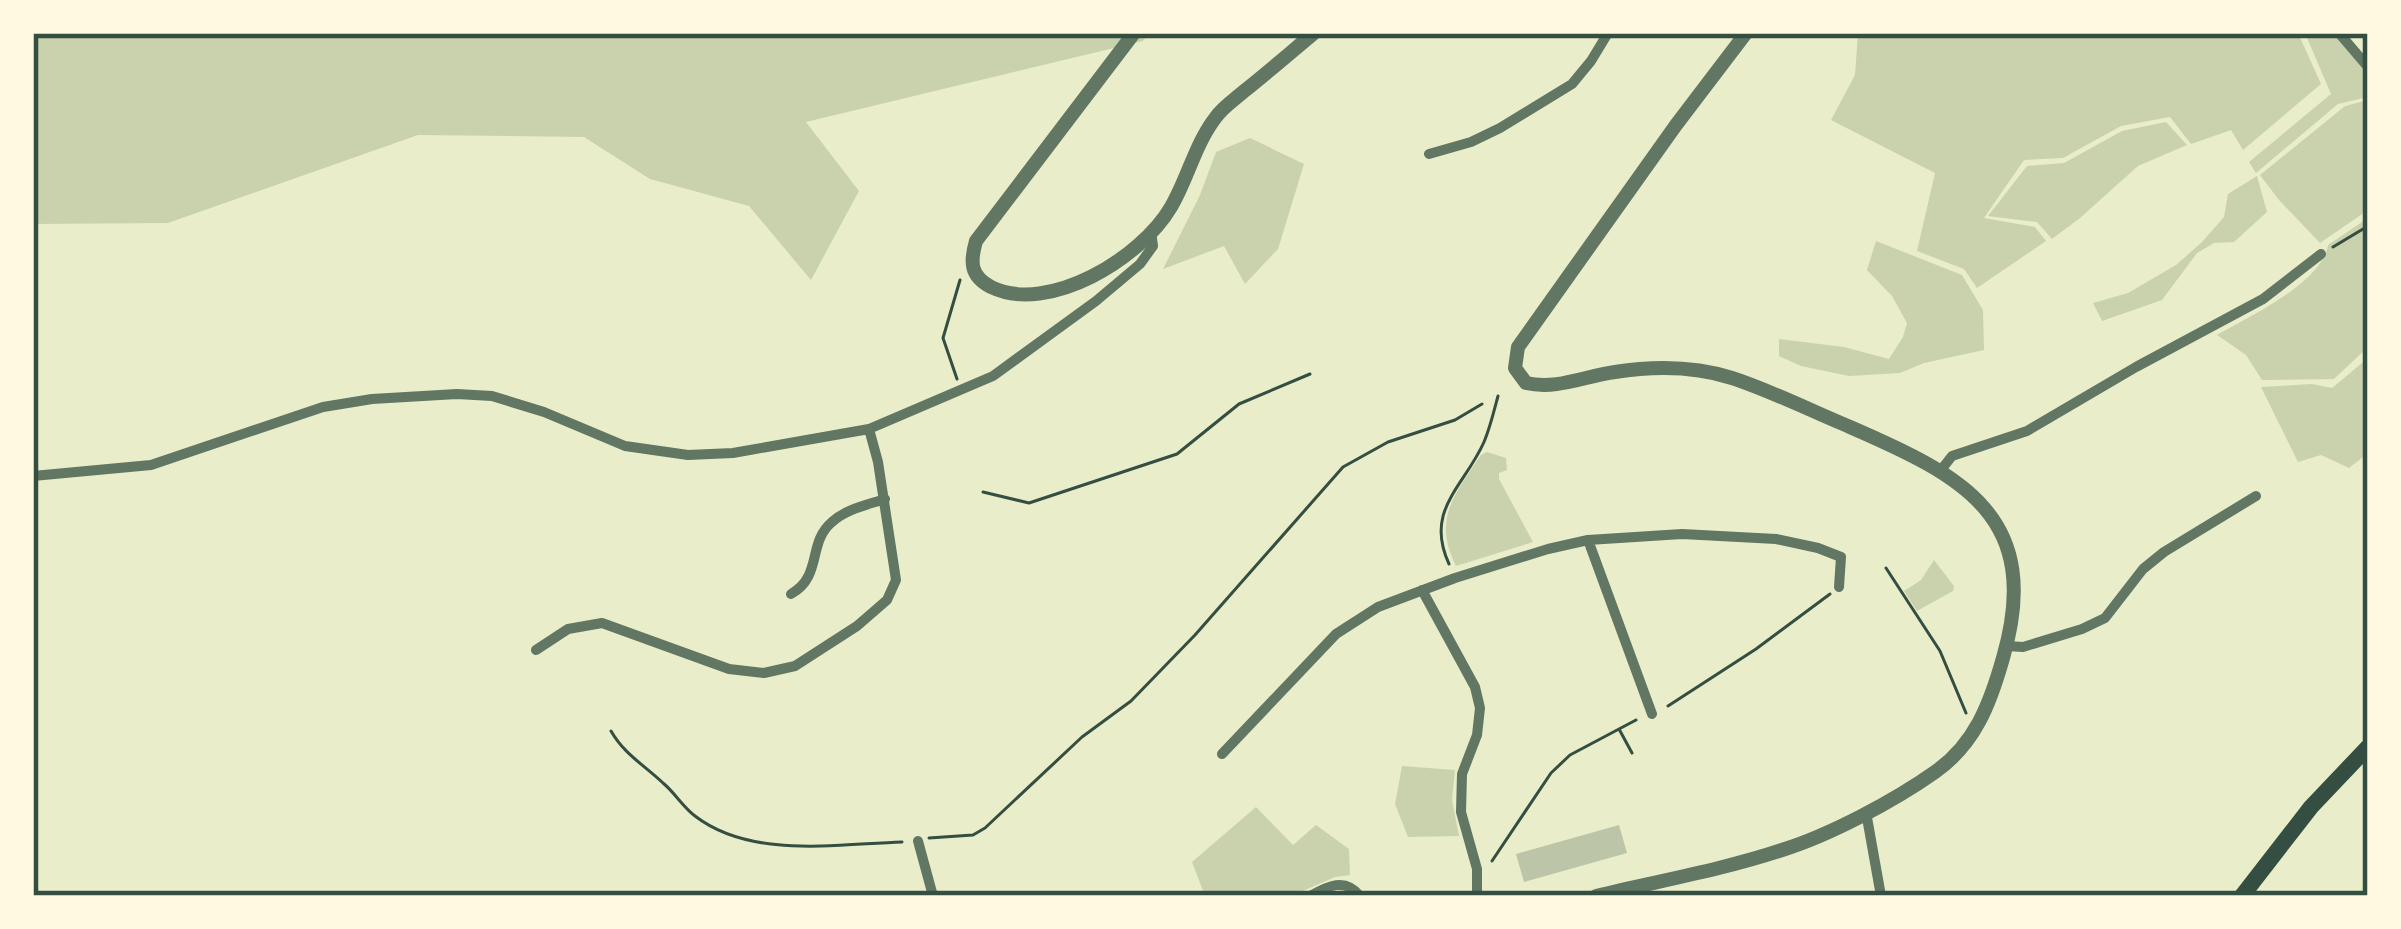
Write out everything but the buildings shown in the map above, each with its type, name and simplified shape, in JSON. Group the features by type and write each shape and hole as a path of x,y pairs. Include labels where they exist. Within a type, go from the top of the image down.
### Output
{"main road":[{"path":"2242,896 2312,807 2368,747"}],"street":[{"path":"1135,33 976,242 970,263 978,280 1017,295 1051,292 1082,283 1125,256 1170,209 1217,114 1313,33"},
{"path":"1429,154 1472,142 1572,84 1608,33"},
{"path":"1596,896 1780,851 1830,832 1933,774 1975,734 2007,646 2015,592 2004,538 1989,512 1941,470 1714,373 1658,368 1536,385 1526,383 1515,368 1518,347 1746,33"},
{"path":"2339,33 2368,67"},
{"path":"33,476 151,465 323,407 436,395 492,396 625,446 688,455 733,454 869,428 993,376 1140,264 1153,246 1151,231"},
{"path":"1941,470 1952,456 2027,431 2263,299 2321,254"},
{"path":"536,650 568,629 602,623 729,669 764,673 795,666 866,619 887,600 896,580 869,428"},
{"path":"2007,646 2023,647 2104,618 2154,560 2256,496"},
{"path":"791,594 808,579 817,541 833,520 885,499"},
{"path":"1222,754 1336,634 1378,607 1548,549 1682,534 1776,538 1841,557 1839,587"},
{"path":"1588,541 1652,714"},
{"path":"1422,590 1475,686 1480,708 1478,735 1462,774 1461,812 1478,876 1477,896"},
{"path":"1866,812 1881,896"},
{"path":"918,842 933,896"},
{"path":"1310,896 1342,884 1360,896"}],"path":[{"path":"2321,254 2368,226"},
{"path":"960,392 943,338 957,284 970,263"},
{"path":"983,492 1029,503 1177,454 1239,404 1310,374"},
{"path":"1456,578 1439,542 1448,501 1483,443 1498,396"},
{"path":"611,731 621,748 677,795 692,814 722,832 761,842 802,845 918,842 973,835 1082,737 1131,701 1343,467 1388,442 1455,420 1482,404"},
{"path":"1886,568 1940,651 1975,734"},
{"path":"1668,706 1756,650 1839,587"},
{"path":"1478,876 1503,847 1551,773 1570,755 1636,720"},
{"path":"1618,728 1632,753"}],"green space":[{"path":"33,33 1149,33 1143,41 806,122 859,191 811,280 749,206 650,179 584,137 418,135 168,223 33,224"},
{"path":"1858,33 2298,33 2321,84 2243,150 2231,130 2191,144 2170,117 2121,126 2063,158 2024,160 1984,218 2035,227 2046,241 1977,288 1964,269 1917,251 1935,173 1831,120 1855,75"},
{"path":"2305,33 2346,33 2368,70 2368,97 2338,104 2256,173 2249,162 2331,94"},
{"path":"2368,100 2368,210 2320,243 2260,175 2345,106"},
{"path":"2166,122 2187,145 2138,166 2052,239 2037,222 1988,216 2027,166 2064,163 2122,131"},
{"path":"1250,138 1304,164 1278,249 1245,284 1224,246 1163,269 1216,152"},
{"path":"2257,176 2267,212 2234,242 2214,243 2197,253 2162,300 2102,321 2093,303 2128,293 2176,265 2224,217 2228,194"},
{"path":"2368,218 2368,347 2334,379 2262,380 2246,355 2217,335 2298,285 2323,259 2328,245"},
{"path":"1876,241 1962,275 1983,310 1984,350 1900,373 1849,376 1779,356 1779,339 1844,347 1889,359 1907,323 1892,296 1867,270"},
{"path":"2368,358 2368,453 2349,468 2321,455 2298,462 2261,387 2312,384 2332,388"},
{"path":"1487,452 1506,458 1507,470 1499,473 1499,479 1533,542 1456,566 1446,534 1450,508 1471,469"},
{"path":"1934,560 1953,591 1917,611 1904,591 1921,580"},
{"path":"1402,766 1455,770 1452,800 1459,836 1408,837 1395,804"},
{"path":"1256,807 1293,845 1316,825 1349,849 1350,875 1291,896 1205,896 1192,862"}]}
